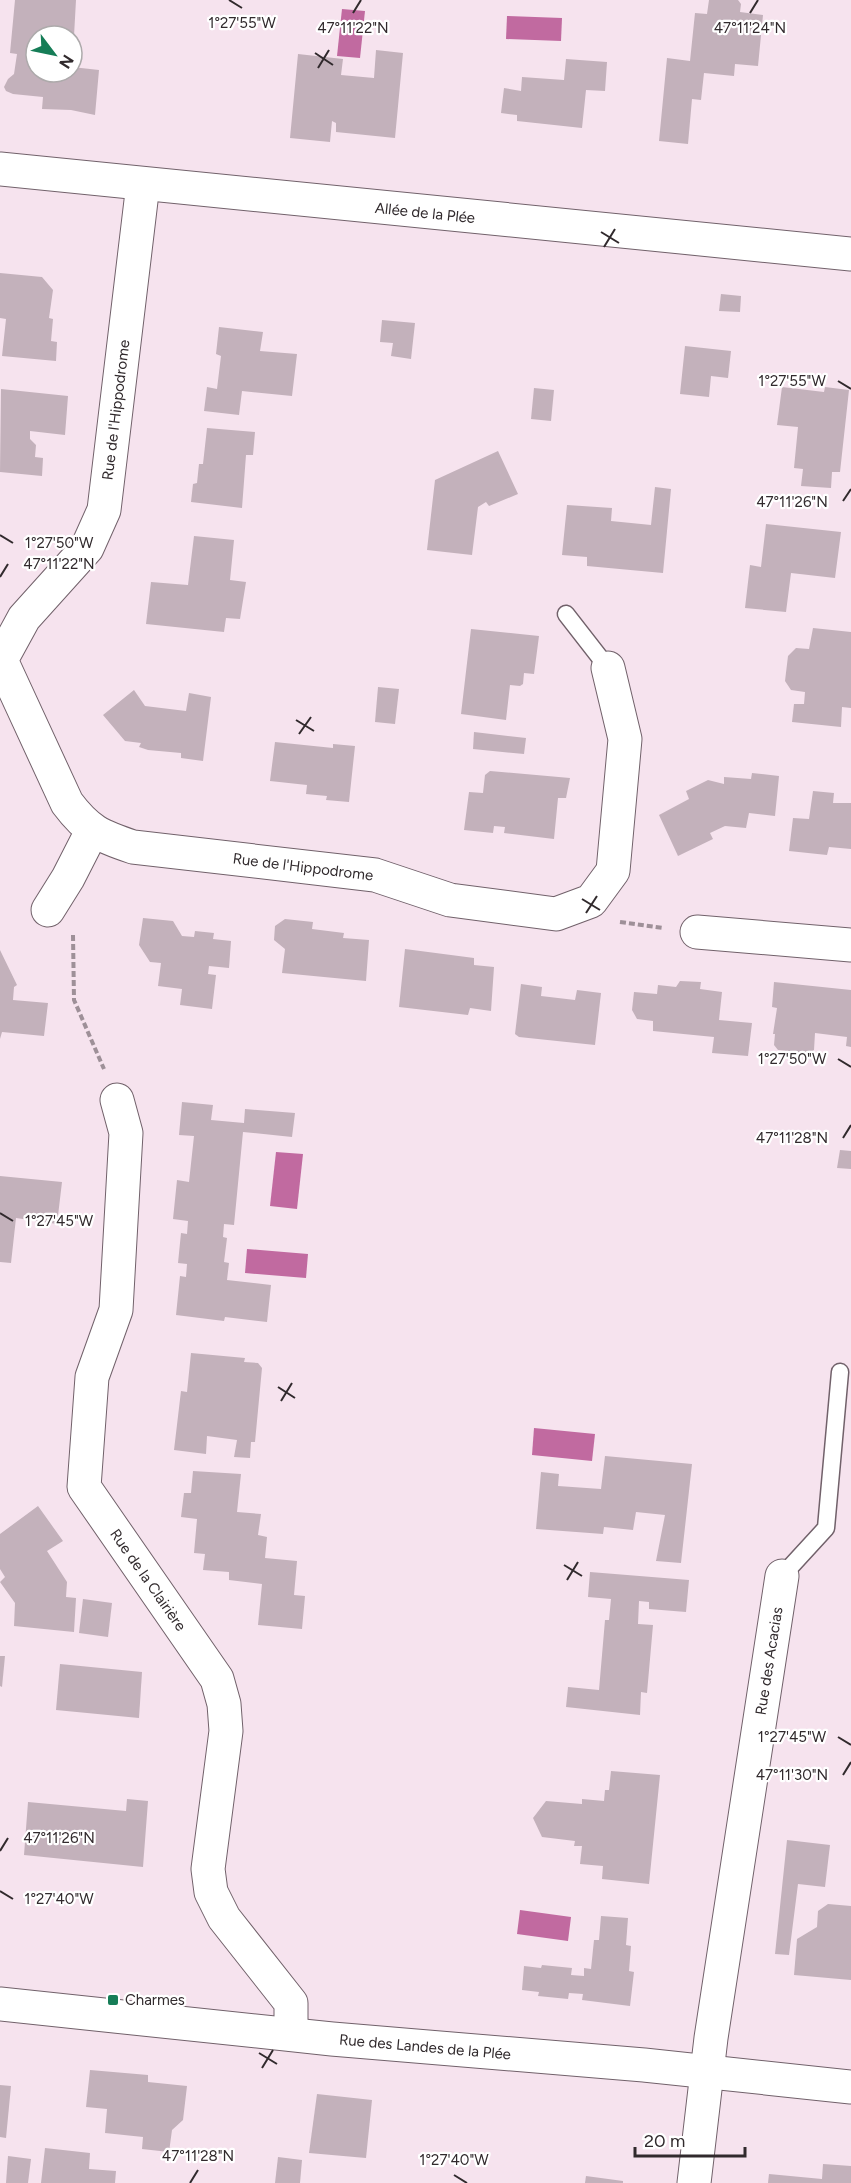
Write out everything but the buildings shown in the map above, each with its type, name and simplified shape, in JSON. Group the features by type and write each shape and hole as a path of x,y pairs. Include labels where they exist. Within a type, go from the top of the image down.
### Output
{"street":[{"name":"Allée de la Plée","path":"0,169 851,254"},
{"name":"Rue de l'Hippodrome","path":"143,184 104,510 87,548 24,618 0,660 67,803 92,831 133,847 375,875 450,900 556,914 591,902 613,871 625,739 608,668"},
{"path":"48,910 68,878 92,831"},
{"path":"697,932 851,945"},
{"name":"Rue de la Clairière","path":"117,1100 126,1133 116,1310 92,1377 84,1487 217,1679 224,1704 226,1731 208,1869 210,1892 224,1918 291,2003 291,2034"},
{"name":"Rue des Acacias","path":"694,2183 707,2072 782,1576"},
{"name":"Rue des Landes de la Plée","path":"0,2004 291,2034 644,2065 851,2087"}],"lane":[{"path":"566,614 608,668"},
{"name":"Rue des Acacias","path":"782,1576 826,1528 840,1372"}],"path":[{"path":"615,921 697,932"},
{"path":"73,930 74,1000 117,1100"}],"shaded area":[{"path":"342,9 365,11 360,58 337,56"},
{"path":"507,16 562,18 561,41 506,39"},
{"path":"276,1152 303,1154 297,1209 270,1206"},
{"path":"247,1249 308,1254 306,1278 245,1273"},
{"path":"534,1428 595,1434 592,1461 532,1455"},
{"path":"520,1910 571,1917 568,1941 517,1934"}],"place":[{"name":"Charmes","path":"113,2000"}]}
